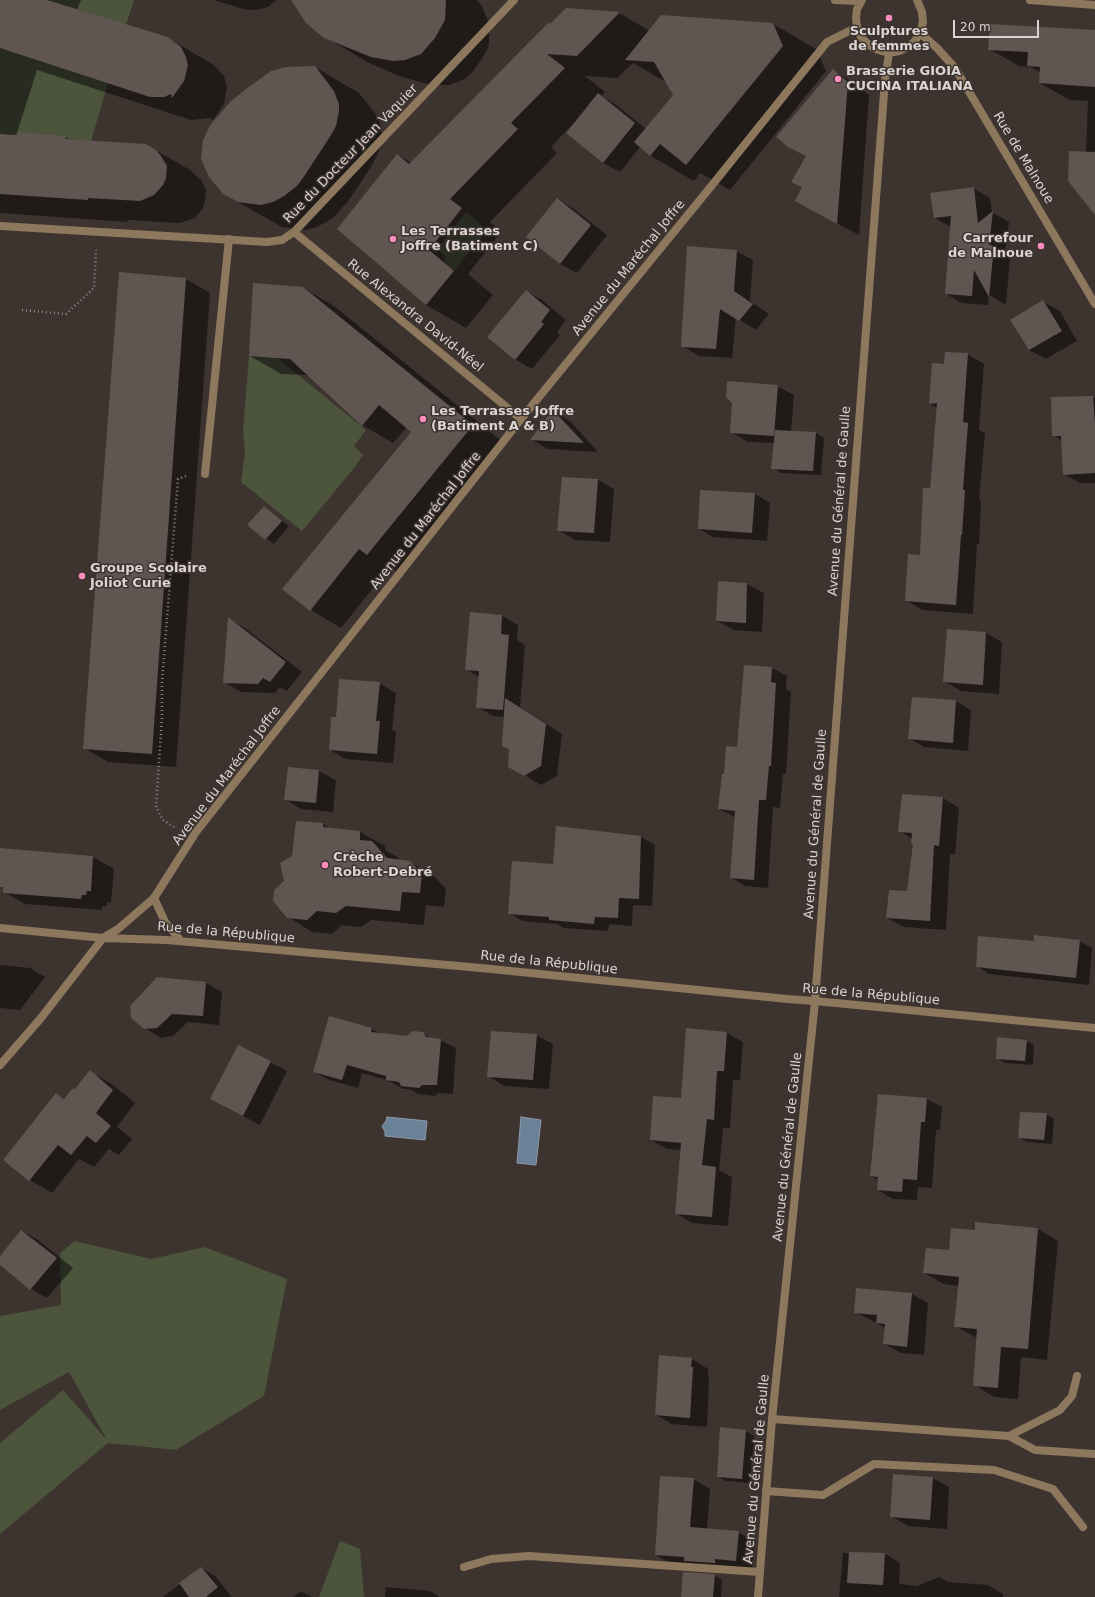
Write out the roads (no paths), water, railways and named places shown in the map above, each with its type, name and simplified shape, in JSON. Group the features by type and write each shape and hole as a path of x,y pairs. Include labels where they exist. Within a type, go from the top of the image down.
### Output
{"street":[{"name":"Rue du Docteur Jean Vaquier","path":"0,226 229,240 282,240 294,232 514,0"},
{"path":"835,0 861,0 857,9 857,27 861,37 869,45 878,50 889,53 908,47 915,41 920,33 923,22 921,1"},
{"path":"1030,0 1095,5"},
{"name":"Avenue du Maréchal Joffre","path":"0,1065 41,1018 104,938 118,929 154,898 196,832 521,419 827,42 857,27"},
{"name":"Rue de Malnoue","path":"920,33 937,48 955,68 1095,304"},
{"name":"Avenue du Général de Gaulle","path":"758,1597 772,1419 815,1001 883,104 889,53"},
{"name":"Rue Alexandra David-Néel","path":"294,232 521,419"},
{"path":"205,474 229,240"},
{"path":"154,898 165,922 181,941"},
{"name":"Rue de la République","path":"0,928 104,938 181,941 481,968 1095,1028"},
{"path":"1010,1436 1060,1410 1072,1396 1077,1376"},
{"path":"772,1419 1010,1436 1035,1450 1095,1454"},
{"path":"766,1491 823,1495 874,1464 994,1470 1053,1489 1083,1526"},
{"path":"464,1567 492,1559 529,1556 760,1572"}],"water":[{"path":"387,1117 427,1121 425,1140 385,1136 382,1126"},
{"path":"521,1117 541,1120 536,1165 517,1163"}],"place":[{"name":"Sculptures de femmes","path":"889,18"},
{"name":"Brasserie GIOIA CUCINA ITALIANA","path":"838,79"},
{"name":"Les Terrasses Joffre (Batiment C)","path":"393,239"},
{"name":"Carrefour de Malnoue","path":"1041,246"},
{"name":"Les Terrasses Joffre (Batiment A & B)","path":"423,419"},
{"name":"Groupe Scolaire Joliot Curie","path":"82,576"},
{"name":"Crèche Robert-Debré","path":"325,865"}]}
